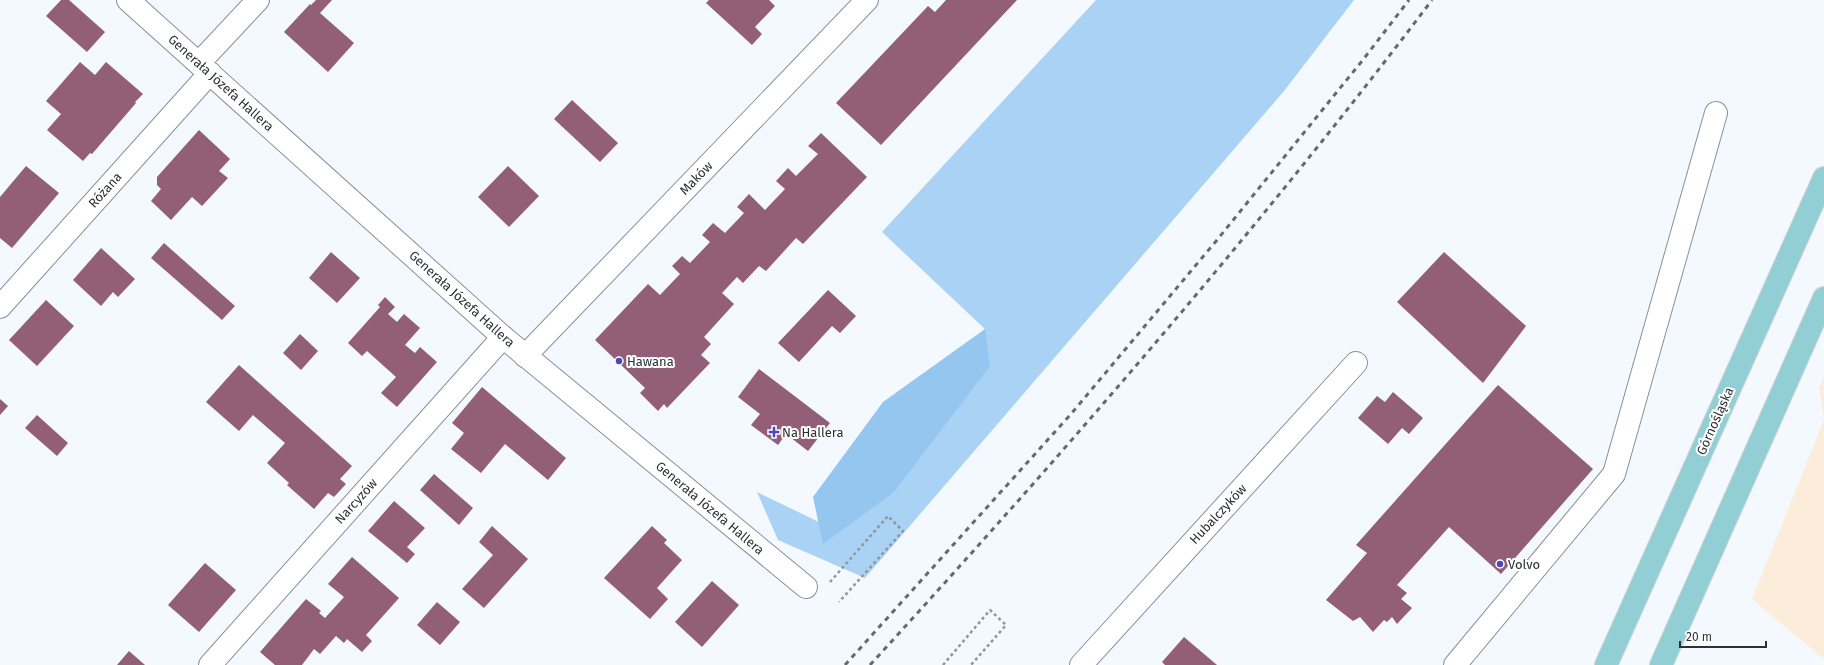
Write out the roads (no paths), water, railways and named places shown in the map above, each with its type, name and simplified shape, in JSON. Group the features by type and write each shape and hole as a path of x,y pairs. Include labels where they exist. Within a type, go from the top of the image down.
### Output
{"main road":[{"name":"Górnośląska","path":"1606,665 1824,178"},
{"path":"1661,665 1824,298"}],"street":[{"name":"Generała Józefa Hallera","path":"128,0 503,337 806,587"},
{"name":"Różana","path":"0,307 204,68 258,0"},
{"name":"Maków","path":"525,356 867,0"},
{"path":"1455,665 1614,474 1716,113"},
{"name":"Narcyzów","path":"210,665 503,337"},
{"name":"Hubalczyków","path":"1081,665 1356,363"}],"railway":[{"path":"845,665 1071,414 1217,240 1362,61 1409,0"},
{"path":"870,665 1016,503 1159,339 1298,171 1432,0"}],"place":[{"name":"Hawana","path":"619,361"},
{"name":"Na Hallera","path":"774,432"},
{"name":"Volvo","path":"1500,564"}]}
